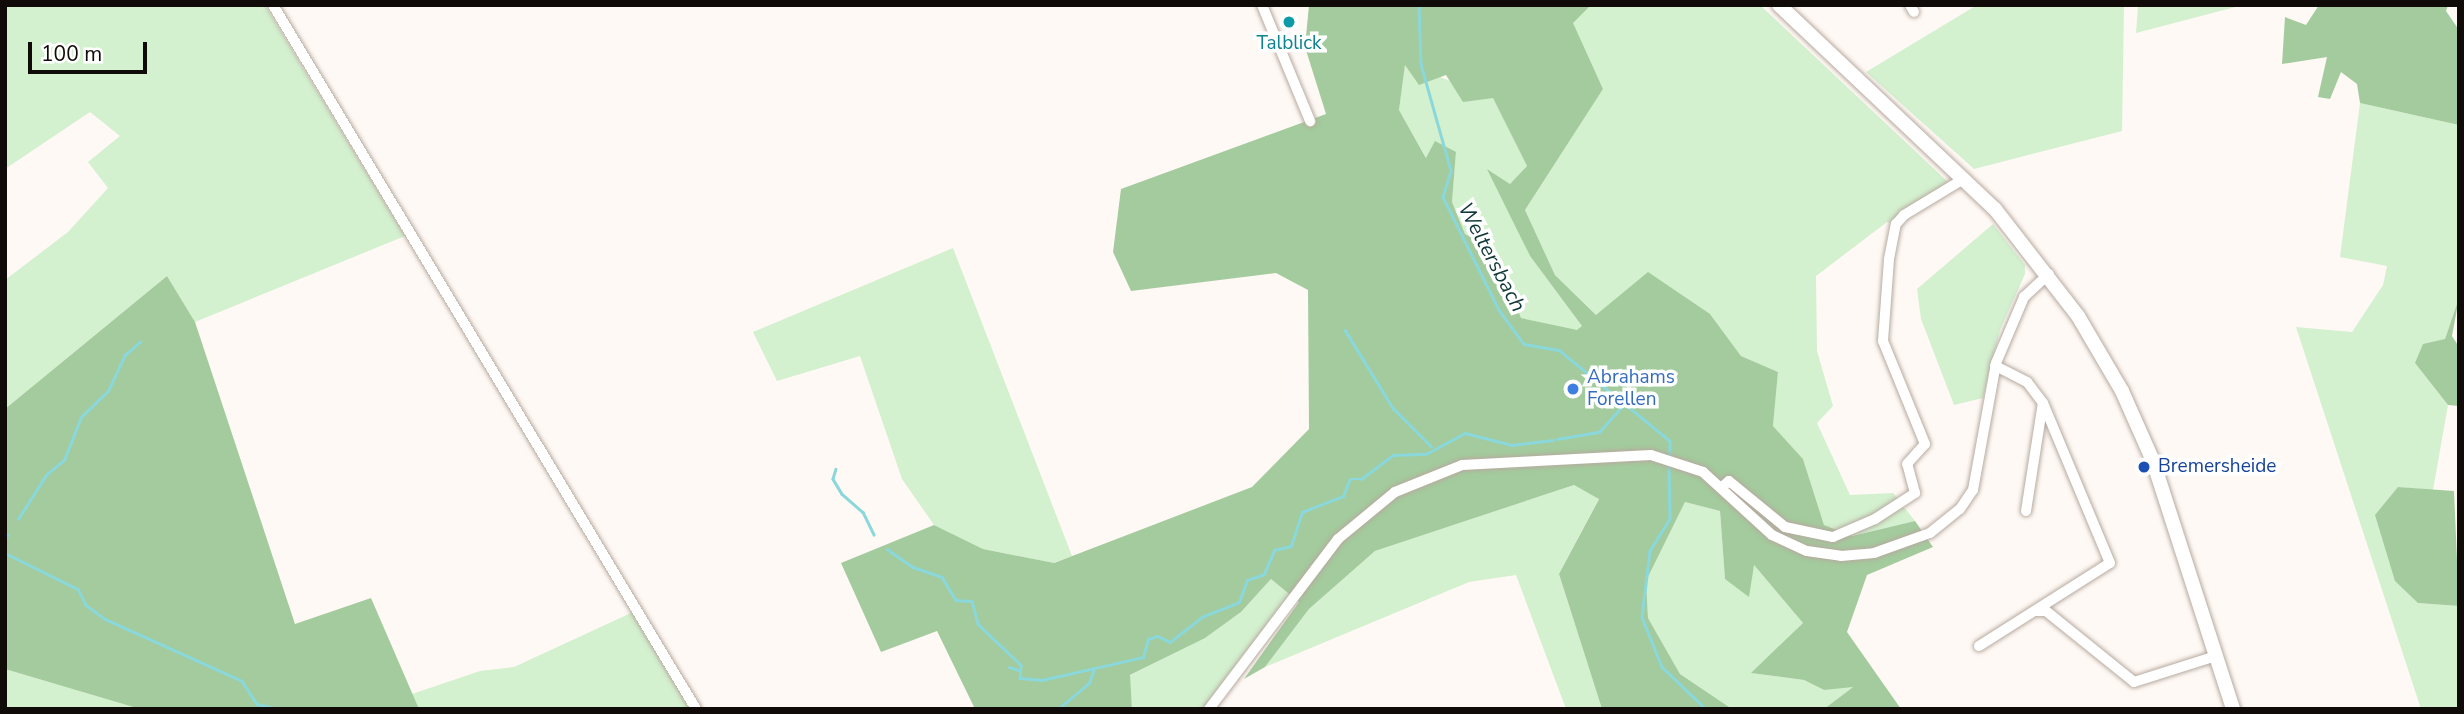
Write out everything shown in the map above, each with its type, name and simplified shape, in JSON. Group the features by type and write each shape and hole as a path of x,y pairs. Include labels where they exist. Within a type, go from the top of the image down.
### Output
{"main road":[{"path":"1779,5 1965,178 2049,274 2105,359 2147,445 2233,709"}],"street":[{"path":"273,5 696,709"},
{"path":"1262,5 1310,121"},
{"path":"1722,487 1729,481 1784,527 1833,537 1875,519 1915,493 1907,464 1925,444 1883,341 1889,259 1895,224 1904,215 1965,178"},
{"path":"1209,709 1338,538 1368,510 1413,482 1462,465 1511,458 1663,457 1677,461 1722,487 1772,535 1807,551 1842,556 1874,553 1930,533 1961,509 1973,490 1996,366 2024,297 2049,274"},
{"path":"1979,646 2110,563 2043,404 2027,382 1996,366"},
{"path":"2026,511 2043,404"},
{"path":"2032,612 2046,611 2134,682 2216,656"}],"green space":[{"path":"5,5 265,5 405,236 195,322 167,276 5,409 5,280 68,232 108,188 88,162 120,136 90,112 5,169"},
{"path":"1309,5 1591,5 1573,23 1603,89 1525,210 1555,275 1596,315 1648,272 1710,314 1741,356 1778,372 1773,426 1803,459 1824,525 1852,536 1915,521 1933,547 1867,575 1847,632 1901,709 1824,709 1853,687 1824,690 1804,680 1751,673 1803,623 1754,565 1749,597 1725,579 1720,511 1685,502 1646,581 1648,618 1680,674 1732,709 1602,709 1559,574 1599,499 1574,485 1375,551 1309,609 1265,667 1244,679 1299,602 1271,579 1241,612 1205,638 1130,675 1132,709 975,709 937,631 881,652 841,563 934,525 983,549 1054,563 1252,487 1309,429 1308,290 1276,273 1131,291 1113,252 1121,189 1326,114 1305,47","holes":["1405,65 1419,85 1446,75 1463,102 1493,98 1527,166 1510,184 1487,169 1530,256 1582,326 1577,330 1521,318 1496,252 1465,234 1452,202 1456,152 1435,141 1426,158 1399,110"]},
{"path":"1591,5 1760,5 1949,183 1908,207 1894,224 1887,222 1816,276 1817,351 1833,406 1817,423 1850,495 1893,493 1915,521 1852,536 1824,525 1803,459 1773,426 1778,372 1741,356 1710,314 1596,315 1555,275 1525,210 1603,89 1572,23"},
{"path":"1977,5 2124,5 2122,131 1974,169 1866,72"},
{"path":"2138,5 2243,5 2136,33"},
{"path":"2319,5 2448,5 2446,11 2459,30 2459,125 2360,103 2357,84 2341,72 2330,99 2318,97 2327,57 2282,64 2285,17 2306,25"},
{"path":"1405,64 1493,97 1527,166 1510,184 1489,170 1530,256 1583,327 1577,331 1521,318 1496,252 1465,234 1452,202 1456,152 1427,159 1399,110"},
{"path":"2360,103 2459,125 2459,298 2445,339 2415,363 2448,405 2433,490 2398,487 2418,603 2459,606 2459,709 2421,709 2296,327 2352,332 2383,285 2387,266 2340,257"},
{"path":"1993,224 2025,265 2025,274 2000,330 1983,398 1954,405 1921,319 1917,289"},
{"path":"953,248 1072,556 1053,563 983,549 934,525 902,479 860,356 777,381 753,332"},
{"path":"167,276 195,322 295,624 371,598 419,709 140,709 5,669 5,409"},
{"path":"2459,298 2452,336 2459,347 2459,406 2448,405 2415,363 2423,344 2445,339"},
{"path":"1574,485 1599,498 1559,574 1602,709 1566,709 1516,575 1469,582 1265,667 1309,609 1375,551"},
{"path":"2398,487 2454,491 2459,606 2418,603 2395,581 2375,515"},
{"path":"1685,502 1720,511 1725,579 1753,564 1803,623 1752,673 1804,680 1824,690 1854,686 1824,709 1732,709 1680,674 1648,618 1646,581"},
{"path":"1271,579 1290,594 1205,709 1132,709 1129,676 1206,637 1241,612"},
{"path":"633,612 691,709 419,709 412,694 480,671 514,667"},
{"path":"5,669 140,709 5,709"}],"waterway":[{"name":"Weltersbach","path":"1419,5 1421,64 1451,171 1443,197 1499,310 1524,344 1559,350 1670,441 1670,459"},
{"path":"1345,330 1393,408 1431,446"},
{"path":"18,519 46,475 64,460 81,417 108,391 125,355 140,342"},
{"path":"1557,439 1599,432 1624,404"},
{"path":"887,549 913,567 942,577 956,600 972,601 978,624 1021,665 1020,678 1042,680 1143,657 1148,639 1158,636 1170,642 1202,617 1239,602 1247,580 1264,574 1274,550 1291,546 1302,512 1343,496 1350,479 1361,479 1393,455 1426,454 1465,433 1512,445 1553,440"},
{"name":"Weltersbach","path":"1669,466 1670,519 1650,551 1642,617 1662,667 1706,709"},
{"path":"836,469 833,479 842,494 863,512 874,535"},
{"path":"5,553 78,589 86,605 105,619 242,681 257,704 279,709"},
{"path":"1009,667 1018,670"},
{"path":"1058,709 1089,683 1094,669"}],"place":[{"name":"Talblick","path":"1289,22"},
{"name":"Abrahams Forellen","path":"1573,389"},
{"name":"Bremersheide","path":"2144,467"}]}
